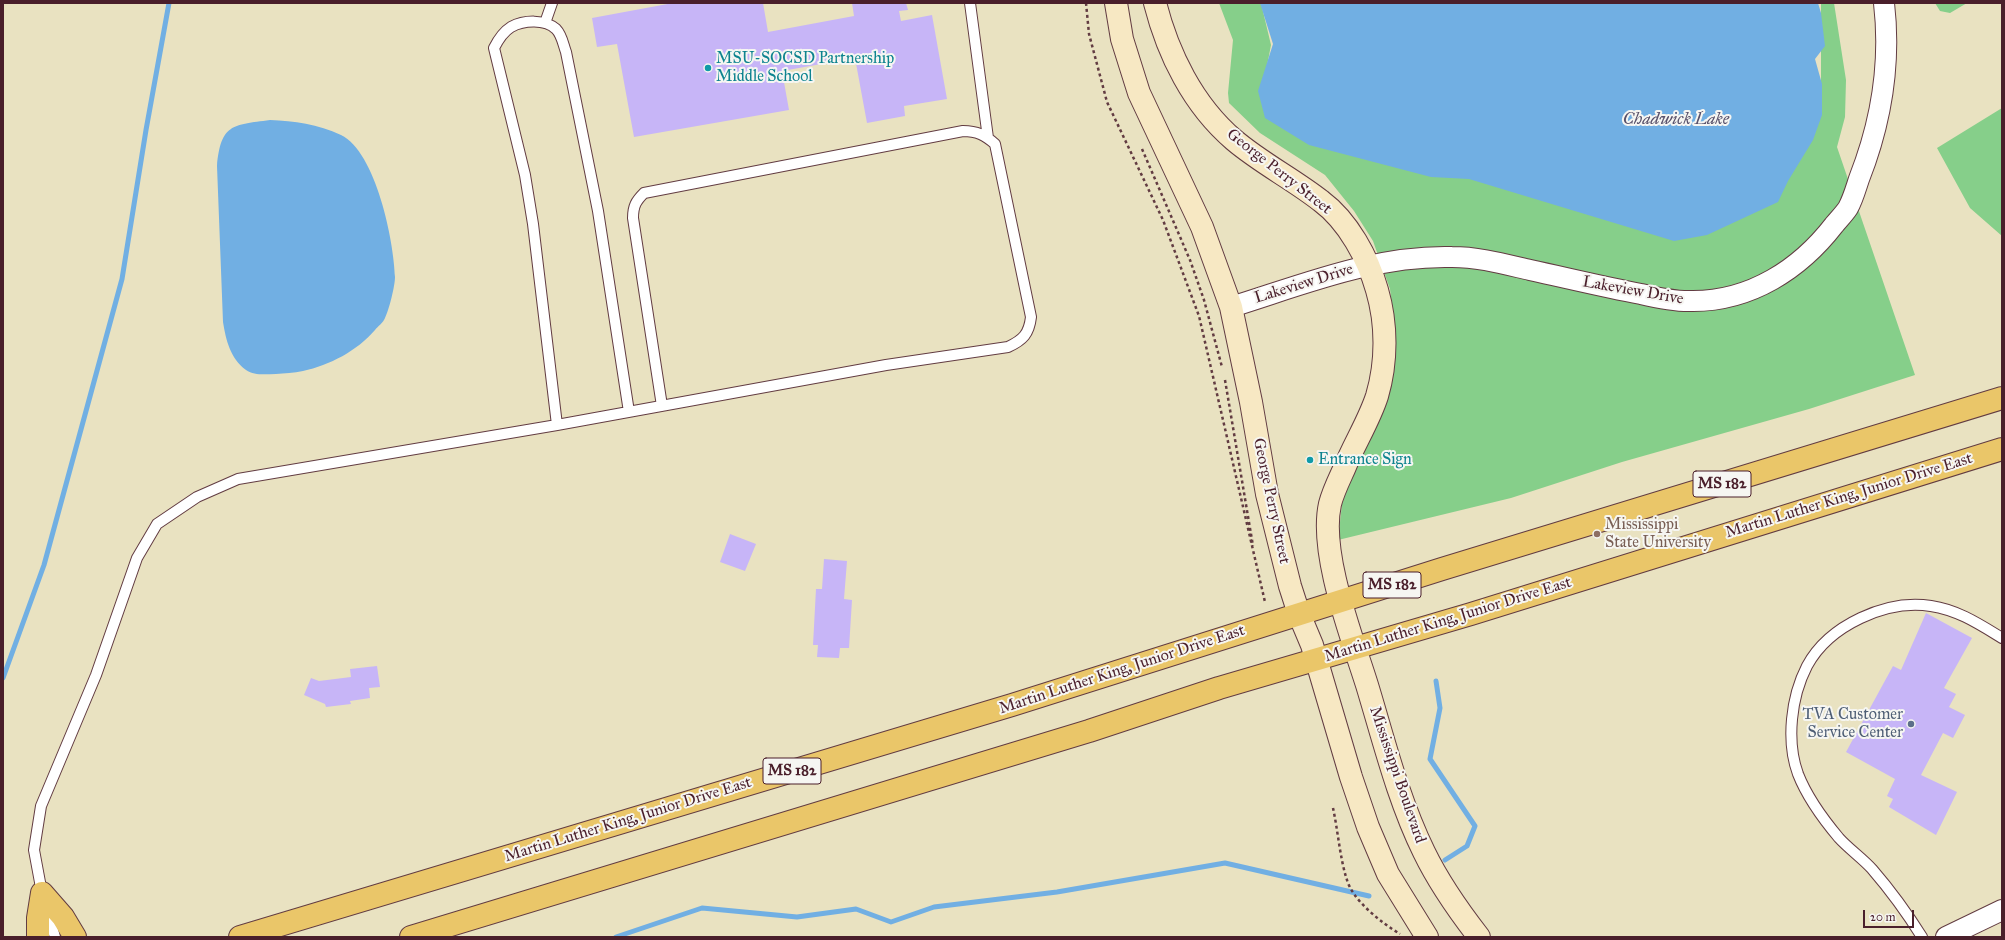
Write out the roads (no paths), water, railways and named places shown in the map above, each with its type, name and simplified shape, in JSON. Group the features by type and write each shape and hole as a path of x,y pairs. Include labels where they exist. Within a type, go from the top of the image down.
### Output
{"main road":[{"name":"Martin Luther King, Junior Drive East","path":"240,937 1012,705 1341,600 2002,398"},
{"name":"Martin Luther King, Junior Drive East","path":"411,937 1089,731 1212,690 1478,611 2002,449"},
{"path":"38,937 38,918 42,893"},
{"path":"42,893 63,917 75,937"}],"street":[{"name":"George Perry Street","path":"1116,3 1122,39 1139,93 1202,227 1232,306 1250,395 1267,494 1299,614"},
{"name":"George Perry Street","path":"1155,3 1169,47 1202,105 1215,122 1244,148 1323,202 1349,231 1367,264 1376,286 1382,307 1385,345 1382,375 1376,398 1348,459 1331,502 1328,522 1329,544 1341,600"},
{"name":"Lakeview Drive","path":"1232,306 1367,264 1408,258 1472,258 1660,298 1693,301 1720,299 1747,292 1800,262 1824,237 1848,207 1873,138 1883,94 1887,59 1884,3"},
{"name":"Mississippi Boulevard","path":"1341,600 1408,818 1424,853 1450,900 1479,937"},
{"path":"1299,614 1312,645 1368,827 1388,874 1427,937"},
{"path":"1946,937 2002,910"}],"lane":[{"path":"545,23 552,3"},
{"path":"970,3 988,138"},
{"path":"557,425 533,224 524,175 494,48 499,38 511,27 528,22 545,23 556,29 562,38 566,52 598,211 629,412"},
{"path":"55,937 42,893 34,850 41,806 96,675 138,558 157,524 197,497 238,479 557,425 662,406 886,365 1008,347 1022,341 1030,329 1032,317 995,144 976,131 964,131 644,193 637,200 633,208 633,218 662,406"},
{"path":"1922,937 1903,906 1871,868 1839,838 1814,803 1798,774 1792,741 1794,699 1808,665 1828,640 1860,617 1897,605 1930,606 1954,612 2002,638"}],"water":[{"name":"Chadwick Lake","path":"1260,3 1818,3 1821,13 1825,46 1815,59 1822,84 1822,115 1813,140 1788,181 1778,202 1707,235 1674,241 1469,179 1431,177 1309,145 1265,118 1258,91 1273,44"},
{"path":"270,120 297,122 324,128 341,135 353,145 364,159 381,199 391,242 395,277 392,298 384,320 368,338 351,351 333,361 303,371 293,373 261,374 249,372 236,360 227,342 224,329 217,166 222,142 226,134 231,129 246,123"}],"waterway":[{"path":"3,678 44,565 122,279 146,130 169,3"},
{"path":"1436,681 1440,708 1430,759 1475,826 1467,846 1445,860"},
{"path":"616,937 702,908 797,917 856,909 891,922 934,907 1057,892 1225,863 1369,896"}],"place":[{"name":"MSU-SOCSD Partnership Middle School","path":"708,68"},
{"name":"Entrance Sign","path":"1310,460"},
{"name":"Mississippi State University","path":"1597,534"},
{"name":"TVA Customer Service Center","path":"1911,724"}]}
